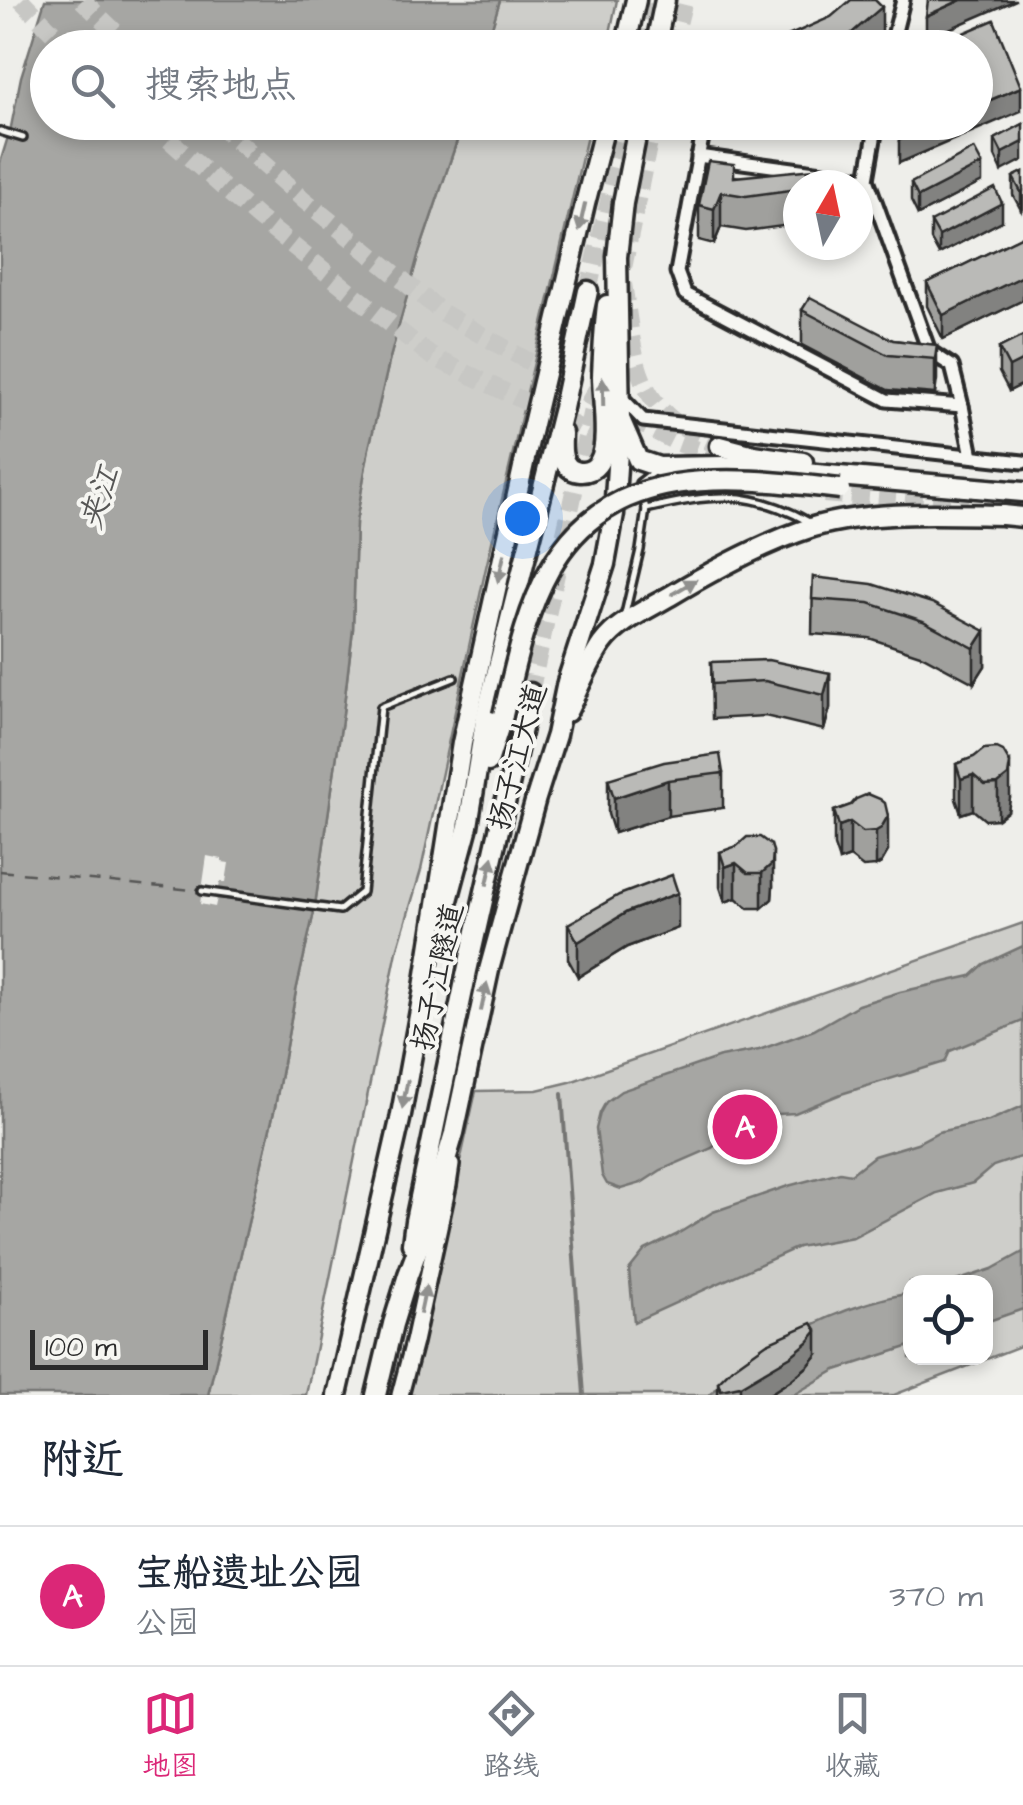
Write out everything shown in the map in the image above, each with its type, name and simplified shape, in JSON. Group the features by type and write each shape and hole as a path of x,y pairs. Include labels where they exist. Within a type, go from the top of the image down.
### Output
{"main road":[{"path":"629,30 636,0"},
{"path":"658,30 664,0"},
{"name":"扬子江大道","path":"337,1395 400,1120 462,743 601,140"},
{"name":"扬子江大道","path":"376,1395 393,1324 454,1134 490,970 556,735 567,682 605,564 614,514 620,420 616,257 635,140"},
{"path":"562,408 562,457 573,471 590,471 598,465 603,448 606,308 616,257"},
{"path":"468,826 486,715 588,291"},
{"path":"620,420 638,460 659,467 724,466 1023,495"},
{"path":"720,446 806,462 1023,482"},
{"path":"423,994 534,604 567,542 587,522 610,506 647,490 694,480 1023,495"},
{"path":"556,735 602,644 622,624 708,573 816,526 922,514 1023,517"},
{"name":"扬子江隧道","path":"408,1274 415,1221 466,971 530,693"},
{"path":"400,1395 448,1185 454,1134"}],"street":[{"path":"896,30 903,0"},
{"path":"701,140 677,272 685,294 887,400 962,406"},
{"path":"868,170 873,140"},
{"path":"698,156 801,170"},
{"path":"873,196 928,351 952,366 972,456"},
{"path":"620,395 643,420 1023,462"}],"lane":[{"path":"0,130 23,138"},
{"path":"622,624 646,508 639,483 659,467"},
{"path":"646,508 688,499 745,496 788,510 816,526"},
{"path":"202,891 340,910 362,892 381,707 454,678"}],"shaded area":[{"path":"500,0 617,0 611,30 491,30"},
{"path":"457,140 586,140 485,572 421,870 397,951 306,1395 208,1395 275,1107 314,912 353,629 356,522 369,448 418,256"},
{"path":"1023,923 1023,1345 993,1357 993,1275 903,1275 903,1365 971,1365 894,1395 408,1395 476,1091 537,1090 570,1082"}],"water":[{"path":"45,0 500,0 491,30 36,30"},
{"name":"夹江","path":"30,48 30,140 457,140 418,256 369,448 356,522 353,629 314,912 275,1107 208,1395 0,1395 0,163"},
{"path":"1023,946 1023,1021 950,1051 945,1062 841,1094 795,1113 759,1115 733,1125 712,1148 641,1183 621,1189 607,1184 602,1175 596,1129 606,1102 621,1091 720,1057 759,1050 814,1030 858,1005 971,976 984,964"},
{"path":"1023,1106 1023,1156 993,1166 973,1183 937,1193 853,1237 798,1247 634,1322 629,1270 645,1250 713,1212 788,1186 840,1172 851,1174 874,1156 938,1132 989,1121"},
{"path":"1023,1252 1023,1309 993,1320 993,1275 974,1275"},
{"path":"903,1294 903,1348 836,1370 793,1395 768,1395 817,1355 729,1395 709,1395 754,1359 802,1330"}],"pier":[{"path":"207,856 229,863 226,882 220,882 219,888 316,902 314,912 217,898 215,907 200,904"}],"building":[{"path":"851,0 875,0 882,7 855,30 801,30 831,17"},
{"path":"928,0 961,0 926,16"},
{"path":"994,20 1021,87 993,99 993,30 970,30"},
{"path":"1023,124 1023,142 1002,153 995,139"},
{"path":"974,149 982,164 918,197 911,183"},
{"path":"708,161 734,164 734,177 783,172 783,191 746,196 721,192 714,209 699,205"},
{"path":"1023,172 1023,191 1021,192 1013,177"},
{"path":"995,188 1002,203 939,236 931,222"},
{"path":"1023,236 1023,276 943,315 927,283"},
{"path":"810,297 893,340 937,345 935,359 888,355 802,310"},
{"path":"1023,336 1023,360 1009,367 999,348"},
{"path":"813,577 872,584 932,603 985,631 974,648 923,621 869,603 812,599"},
{"path":"768,660 830,673 824,695 765,681 712,684 711,662"},
{"path":"997,748 1010,763 1008,776 998,784 985,785 973,775 961,779 956,764 984,749"},
{"path":"720,754 723,773 668,780 614,798 608,779 664,762"},
{"path":"868,794 885,803 888,816 881,828 863,832 850,822 839,826 834,811"},
{"path":"747,837 760,837 771,845 772,864 762,873 748,873 736,863 725,867 720,852 737,846"},
{"path":"672,875 678,893 627,912 578,942 568,924 619,895"},
{"path":"812,1323 817,1331 791,1356 740,1386 721,1390 718,1382 732,1368 767,1343"}],"waterway":[{"path":"562,1094 584,1395"}],"ferry route":[{"path":"0,871 202,891"}],"tunnel":[{"path":"21,0 50,30"},
{"path":"82,0 113,30"},
{"path":"649,30 657,0"},
{"path":"676,30 684,0"},
{"path":"169,140 258,218 431,356 615,445"},
{"path":"236,140 443,313 676,442 740,462"},
{"path":"588,291 623,140"},
{"path":"623,268 649,140"},
{"path":"623,284 636,360 653,399 667,416 715,444"},
{"path":"530,693 596,391"},
{"path":"824,494 968,507"}],"place":[{"name":"宝船遗址公园","path":"745,1127"}]}
